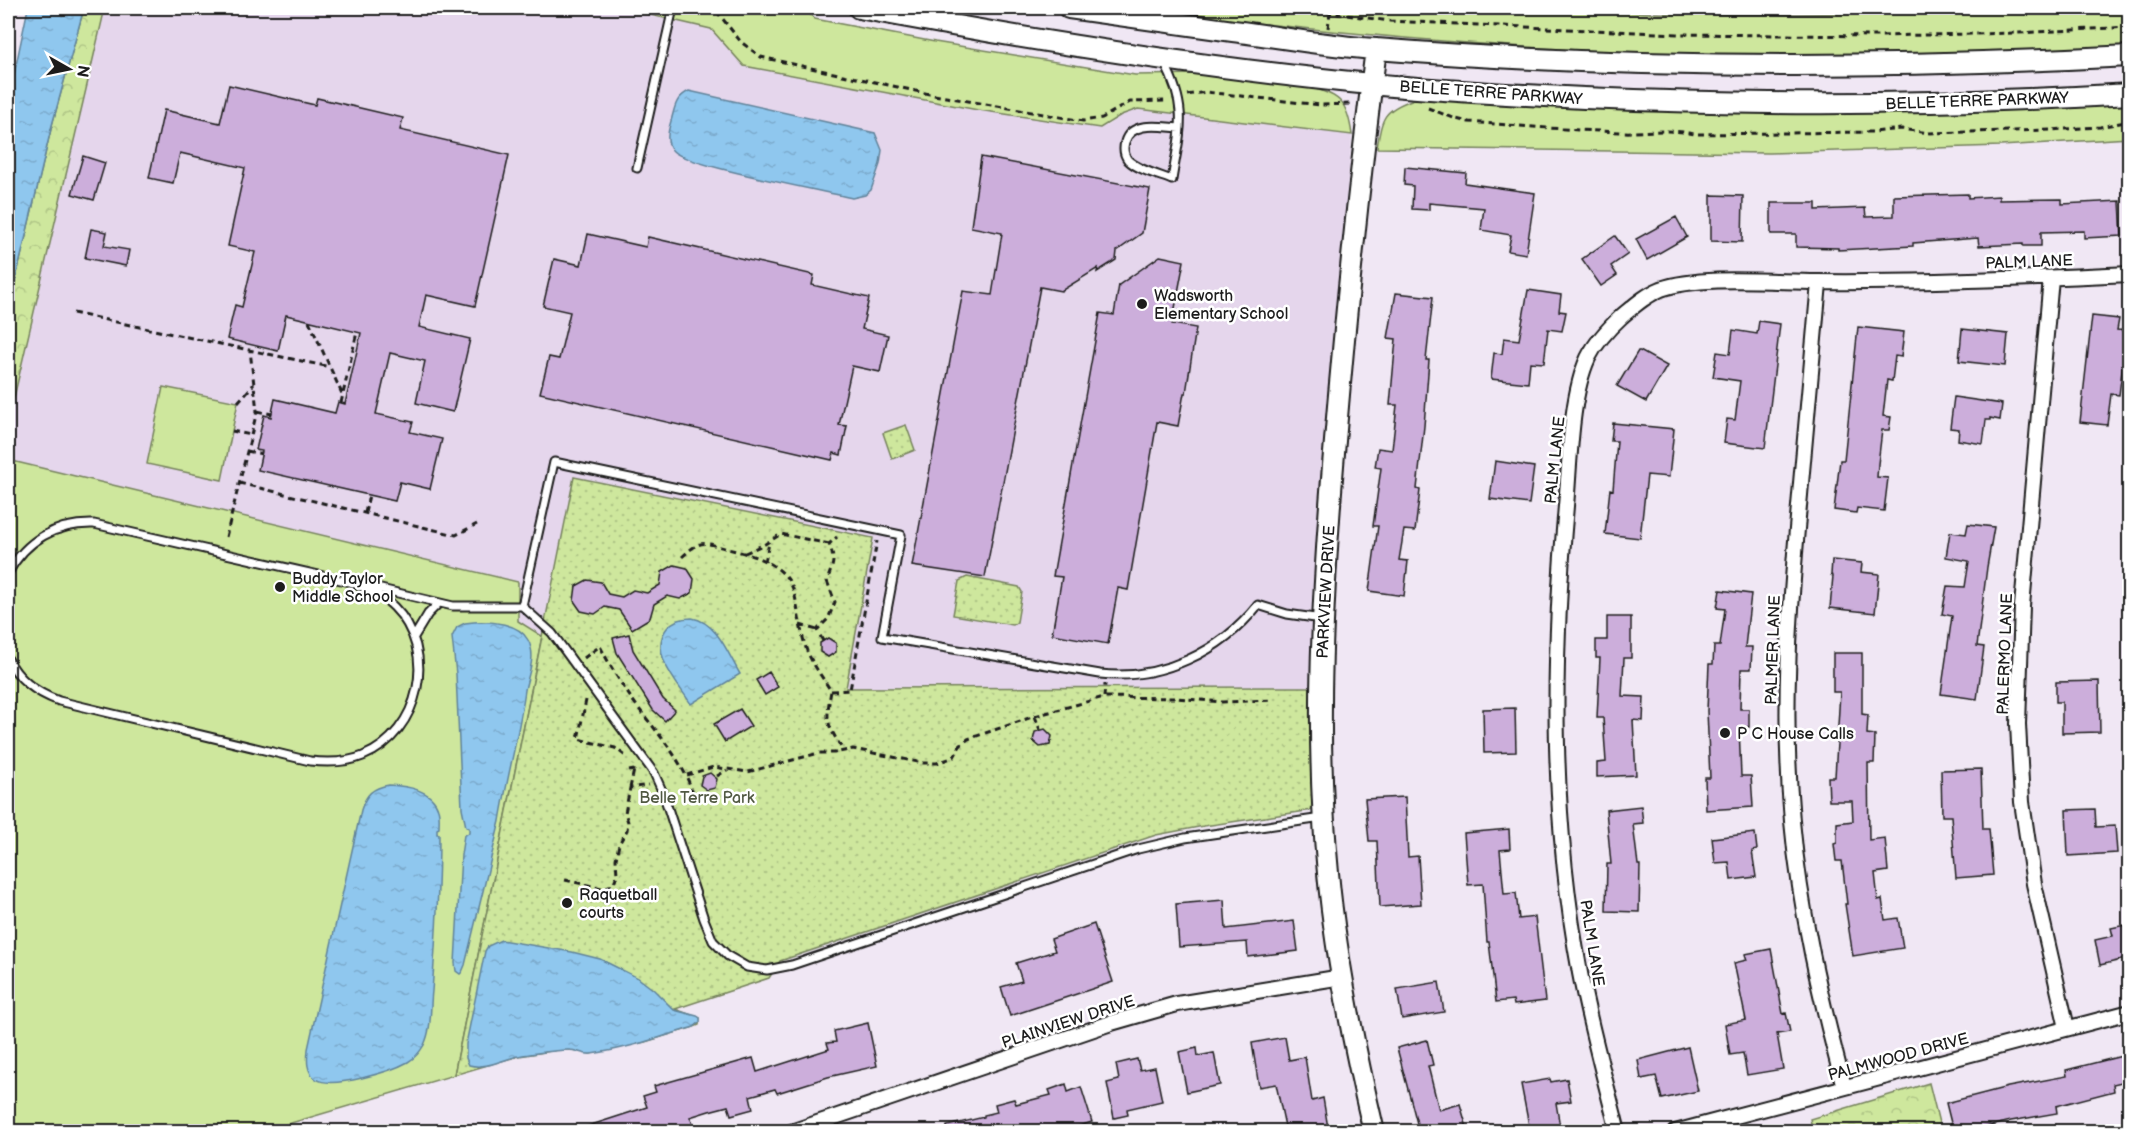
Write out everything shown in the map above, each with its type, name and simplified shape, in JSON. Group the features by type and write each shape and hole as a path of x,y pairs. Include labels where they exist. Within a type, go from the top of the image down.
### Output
{"main road":[{"name":"BELLE TERRE PARKWAY","path":"859,8 1080,48 1162,59 1371,84 1516,95 1774,104 1995,101 2130,94"},
{"path":"1069,8 1326,45 1542,59 1788,66 1933,65 2130,56"},
{"name":"PARKVIEW DRIVE","path":"1374,1131 1342,977 1328,873 1324,818 1321,695 1323,619 1343,348 1376,49"}],"street":[{"name":"PALM LANE","path":"1618,1131 1580,971 1564,854 1557,767 1559,583 1573,431 1583,374 1593,349 1615,322 1640,302 1662,289 1682,284 2051,278 2130,274"},
{"name":"PALERMO LANE","path":"2051,278 2022,606 2018,724 2022,802 2034,884 2067,1028"},
{"name":"PALMER LANE","path":"1819,282 1789,621 1788,748 1792,822 1800,886 1822,1004 1844,1087"},
{"name":"PLAINVIEW DRIVE","path":"791,1131 813,1128 1122,1020 1178,1004 1342,977"},
{"name":"PALMWOOD DRIVE","path":"1676,1131 2130,1012"}],"lane":[{"path":"636,168 673,8"},
{"path":"1162,59 1172,76 1182,116 1172,180 1126,158 1123,149 1129,134 1137,129 1151,126 1180,128"},
{"path":"522,606 554,462 901,535 882,637 1100,674 1139,674 1175,665 1222,642 1243,624 1258,605 1287,614 1323,619"},
{"path":"8,573 28,546 45,534 69,525 94,524 439,603 466,606 522,606 546,627 648,764 659,784 711,936 736,962 757,969 767,970 792,965 1084,866 1150,846 1211,833 1324,818"},
{"path":"8,659 27,683 42,694 59,701 310,761 336,763 355,759 388,740 402,724 412,706 419,678 414,637 404,619 393,606 370,590 350,582"},
{"path":"414,637 428,614 439,603"}],"path":[{"path":"706,8 718,13 741,42 761,57 934,95 1083,121 1102,118 1130,102 1164,101"},
{"path":"718,13 720,8"},
{"path":"1295,8 1390,21 1680,34 1783,36 1964,34 2130,27"},
{"path":"1328,30 1330,12"},
{"path":"1197,93 1320,105 1342,104"},
{"path":"1421,106 1469,122 1623,132 1651,132 1667,129 1694,134 1874,132 1901,129 1929,133 1986,132 2100,127 2130,121"},
{"path":"73,313 330,367"},
{"path":"309,321 343,396"},
{"path":"341,403 357,332"},
{"path":"226,537 257,411 250,350"},
{"path":"238,402 254,384"},
{"path":"257,411 272,414"},
{"path":"232,431 251,435"},
{"path":"247,451 262,454"},
{"path":"239,483 456,534 477,524"},
{"path":"365,513 369,495"},
{"path":"831,691 850,690 879,530"},
{"path":"745,553 781,534 829,544"},
{"path":"829,544 837,537"},
{"path":"765,562 769,541"},
{"path":"682,556 701,543 745,553 777,567 790,583 808,652 831,691 827,722 844,752"},
{"path":"817,630 828,619 835,602 827,581 834,565 829,544"},
{"path":"800,625 817,630 823,641"},
{"path":"575,664 600,646 618,679 687,775 695,800 693,801"},
{"path":"565,880 602,888 611,887 615,883 619,844 627,830 628,822 625,813 631,770 636,769 615,748 578,739 589,684"},
{"path":"687,775 713,767 748,772 819,753 844,752 853,749 923,763 937,763 954,757 960,746 968,739 1035,716 1104,697 1176,698 1222,702 1273,700"},
{"path":"1035,716 1040,730"},
{"path":"655,729 659,724"},
{"path":"717,776 727,770"},
{"path":"630,788 659,784"}],"shaded area":[{"name":"Buddy Taylor Middle School","path":"105,8 621,8 712,29 744,66 978,110 1100,128 1121,115 1138,109 1352,135 1324,459 1311,687 846,688 575,478 454,1075 264,1131 8,1132 8,423"}],"green space":[{"path":"84,8 105,8 8,423 8,312 51,129"},
{"path":"621,8 803,8 815,19 935,42 1135,75 1200,74 1311,88 1330,94 1342,103 1348,116 1352,135 1138,109 1121,115 1100,128 978,110 744,66 711,29"},
{"path":"1134,8 1556,8 1669,13 1781,14 2129,8 2130,47 1853,56 1643,53 1388,37"},
{"path":"1414,99 1744,112 1899,112 2129,104 2129,138 2001,146 1769,153 1377,148 1386,116 1396,107"},
{"path":"163,387 238,402 222,480 147,464"},
{"path":"906,425 915,450 892,459 883,433"},
{"path":"8,460 518,582 518,621 542,636 454,1075 264,1131 8,1131"},
{"name":"Belle Terre Park","path":"574,477 873,538 846,688 1311,687 1313,810 1156,835 780,961 769,978 675,1009 700,1018 699,1025 694,1027 645,1042 590,1054 558,1050 519,1056 454,1075"},
{"path":"967,577 1019,587 1022,592 1017,622 1013,625 953,615 959,581"},
{"path":"1929,1083 1941,1131 1813,1131 1810,1119"}],"water":[{"path":"28,8 84,8 51,129 8,312 8,103"},
{"path":"689,91 875,133 882,150 871,190 865,195 852,198 728,171 684,157 670,148 668,137 676,103"},
{"path":"692,618 701,621 715,632 740,674 691,704 667,667 661,647 662,637 669,625 678,620"},
{"path":"474,622 504,624 518,630 524,634 531,646 532,659 500,821 465,965 460,974 456,971 455,963 461,855 464,835 469,833 469,828 466,827 462,808 456,674 452,637 457,627"},
{"path":"389,785 424,793 435,802 439,814 437,912 428,1032 419,1052 400,1066 348,1081 324,1082 316,1079 310,1073 307,1061 308,1049 361,810 370,793"},
{"path":"501,940 600,959 638,978 674,1010 697,1016 700,1022 694,1027 604,1052 588,1054 572,1050 552,1051 516,1056 482,1066 469,1065 466,1058 466,1044 485,951 488,946"}],"building":[{"path":"229,85 315,105 317,98 403,118 400,130 509,155 475,306 426,295 419,327 470,339 453,412 416,403 425,361 390,353 376,414 413,422 410,432 442,439 430,489 400,482 395,501 258,470 262,451 256,450 264,415 271,417 275,399 335,413 338,402 345,404 361,333 286,315 278,351 227,339 235,305 242,307 255,252 228,246 245,168 180,153 173,183 149,178 164,110 220,123"},
{"path":"83,156 105,163 94,200 72,194"},
{"path":"981,157 1150,189 1142,233 1117,251 1116,260 1097,272 1098,268 1061,291 1040,287 985,577 912,566 963,291 992,295 1002,233 971,227"},
{"path":"1405,167 1466,173 1465,183 1535,193 1526,254 1508,251 1511,235 1481,230 1484,208 1429,203 1429,210 1412,209 1413,186 1404,185"},
{"path":"1968,194 1968,198 1999,196 1999,200 2062,199 2062,204 2120,201 2122,236 2084,238 2084,231 2041,232 2041,246 2023,246 2023,244 1979,246 1978,238 1913,243 1913,246 1838,250 1838,248 1796,247 1796,234 1771,234 1771,203 1816,203 1816,210 1865,208 1866,217 1894,216 1894,196"},
{"path":"1711,195 1743,196 1742,242 1711,241"},
{"path":"1676,217 1687,237 1647,260 1636,239"},
{"path":"91,229 107,232 104,246 129,250 126,266 85,258"},
{"path":"588,234 646,247 648,237 814,275 812,285 869,298 862,329 888,335 880,372 852,366 839,425 847,426 841,455 834,453 832,460 540,393 549,357 559,359 570,312 543,306 554,259 581,265"},
{"path":"1615,236 1628,254 1611,266 1617,275 1601,286 1582,259"},
{"path":"1160,256 1184,261 1172,324 1196,328 1186,393 1184,393 1178,426 1157,422 1128,590 1118,588 1108,644 1052,634 1062,577 1053,576 1100,313 1114,315 1119,285"},
{"path":"1528,290 1561,295 1559,311 1566,312 1562,331 1548,329 1544,363 1530,362 1528,383 1491,379 1494,353 1502,354 1504,338 1519,340"},
{"path":"1396,293 1433,297 1426,360 1429,360 1415,531 1404,530 1399,560 1408,561 1404,596 1369,591 1378,526 1373,526 1381,468 1375,467 1378,448 1392,450 1397,405 1390,405 1396,339 1388,338"},
{"path":"2092,316 2119,319 2117,330 2130,331 2128,364 2123,363 2119,395 2111,394 2107,425 2080,422"},
{"path":"1759,321 1780,324 1765,448 1724,443 1727,419 1735,420 1740,381 1713,377 1717,352 1730,354 1733,330 1757,334"},
{"path":"1858,327 1904,332 1901,357 1895,356 1892,381 1887,380 1883,416 1891,417 1889,430 1882,430 1877,477 1888,478 1884,511 1857,508 1856,513 1834,510 1840,460 1844,460"},
{"path":"1962,329 2008,334 2005,366 1959,361"},
{"path":"1638,351 1667,366 1646,402 1617,386"},
{"path":"1954,397 2002,404 2000,420 1990,418 1986,420 1983,444 1958,440 1959,429 1950,428"},
{"path":"1613,423 1674,429 1669,477 1647,475 1640,538 1605,534 1610,489 1613,490 1617,441 1611,441"},
{"path":"1495,461 1534,467 1529,504 1490,499"},
{"path":"1968,524 1994,527 1977,646 1984,647 1977,699 1941,694 1952,616 1942,614 1947,586 1965,587 1969,561 1946,557 1950,532 1966,534"},
{"path":"1832,560 1862,563 1861,572 1879,574 1875,613 1830,608"},
{"path":"674,565 687,568 694,579 692,593 680,599 667,596 654,604 650,618 632,629 619,610 605,607 595,614 581,611 574,601 576,586 587,580 601,582 608,594 622,597 633,590 647,593 660,585 662,572"},
{"path":"1720,590 1751,594 1745,647 1752,647 1751,669 1741,669 1740,709 1749,709 1749,727 1739,727 1741,776 1751,776 1753,807 1706,810 1705,778 1710,778 1707,711 1709,664 1713,664 1714,646 1720,646 1725,609 1717,608"},
{"path":"1607,617 1631,617 1631,658 1624,658 1622,696 1644,697 1643,721 1633,720 1636,775 1597,777 1597,763 1606,762 1603,718 1597,718 1600,658 1596,658 1596,640 1607,640"},
{"path":"629,634 633,650 663,699 675,710 665,721 653,710 617,653 613,638"},
{"path":"828,638 836,643 836,652 828,657 820,652 820,643"},
{"path":"1833,653 1862,653 1862,714 1868,715 1867,734 1875,735 1874,763 1868,763 1869,840 1885,838 1888,871 1875,873 1878,900 1882,899 1885,920 1898,918 1903,948 1853,956 1845,904 1847,904 1842,861 1836,861 1834,844 1837,843 1837,823 1853,821 1852,801 1829,801 1828,777 1835,777 1840,692 1833,692"},
{"path":"769,672 778,687 765,695 756,680"},
{"path":"2099,681 2100,732 2062,733 2062,702 2056,702 2056,682"},
{"path":"1515,708 1516,752 1484,753 1483,709"},
{"path":"740,709 751,726 725,742 714,724"},
{"path":"1045,729 1052,736 1050,745 1040,747 1033,741 1035,732"},
{"path":"1981,769 1983,829 1989,829 1993,875 1956,878 1951,816 1942,816 1941,770"},
{"path":"710,773 717,779 715,788 707,790 700,785 702,776"},
{"path":"1405,797 1408,857 1418,856 1421,904 1380,907 1377,841 1369,841 1365,799"},
{"path":"1641,806 1643,823 1633,824 1638,865 1640,865 1639,912 1606,911 1607,864 1611,864 1606,810"},
{"path":"2095,809 2096,827 2115,826 2117,853 2068,856 2066,810"},
{"path":"1509,829 1510,849 1500,850 1504,894 1516,893 1519,919 1535,917 1545,1001 1514,1005 1513,1000 1496,1002 1489,942 1487,942 1483,884 1468,885 1464,833"},
{"path":"1755,833 1757,850 1752,851 1756,877 1731,880 1729,862 1715,863 1712,838"},
{"path":"1224,900 1226,929 1294,921 1298,951 1248,957 1247,942 1179,947 1176,904"},
{"path":"1094,924 1113,982 1010,1016 1001,987 1022,981 1016,963 1055,951 1051,939"},
{"path":"2130,924 2130,958 2100,965 2095,940 2113,936 2111,928"},
{"path":"1771,949 1783,1014 1786,1013 1790,1032 1777,1034 1783,1069 1747,1075 1743,1053 1730,1055 1725,1024 1746,1020 1734,963 1747,960 1745,954"},
{"path":"1439,982 1444,1012 1402,1019 1397,989"},
{"path":"868,1023 877,1066 828,1077 777,1093 775,1089 750,1096 753,1109 731,1115 728,1106 709,1111 690,1117 694,1127 680,1131 671,1131 670,1126 652,1131 580,1131 579,1129 647,1107 643,1096 656,1092 654,1086 753,1058 757,1072 829,1049 827,1043 836,1042 834,1031"},
{"path":"1285,1037 1289,1060 1305,1057 1312,1101 1323,1098 1328,1128 1312,1131 1286,1131 1276,1084 1259,1087 1252,1043"},
{"path":"1427,1040 1433,1065 1428,1066 1439,1110 1460,1104 1468,1131 1419,1131 1397,1048"},
{"path":"1688,1047 1698,1091 1662,1099 1656,1076 1641,1079 1638,1060"},
{"path":"1197,1048 1198,1056 1214,1053 1220,1085 1187,1092 1179,1052"},
{"path":"2130,1054 2130,1080 2113,1084 2114,1091 2056,1106 2057,1113 1969,1131 1953,1131 1946,1103 2008,1087 2067,1076 2066,1070"},
{"path":"1137,1059 1140,1070 1155,1067 1162,1101 1127,1109 1128,1115 1114,1118 1107,1083 1119,1080 1116,1064"},
{"path":"1550,1079 1551,1082 1567,1079 1571,1101 1556,1103 1560,1127 1530,1131 1521,1084"},
{"path":"1066,1084 1068,1092 1081,1087 1092,1122 1064,1131 947,1131 947,1126 997,1112 995,1104 1014,1099 1016,1104 1051,1095 1049,1090"}],"place":[{"name":"Wadsworth Elementary School","path":"1142,304"},
{"name":"Buddy Taylor Middle School","path":"280,587"},
{"name":"P C House Calls","path":"1725,733"},
{"name":"Raquetball courts","path":"567,903"}]}
